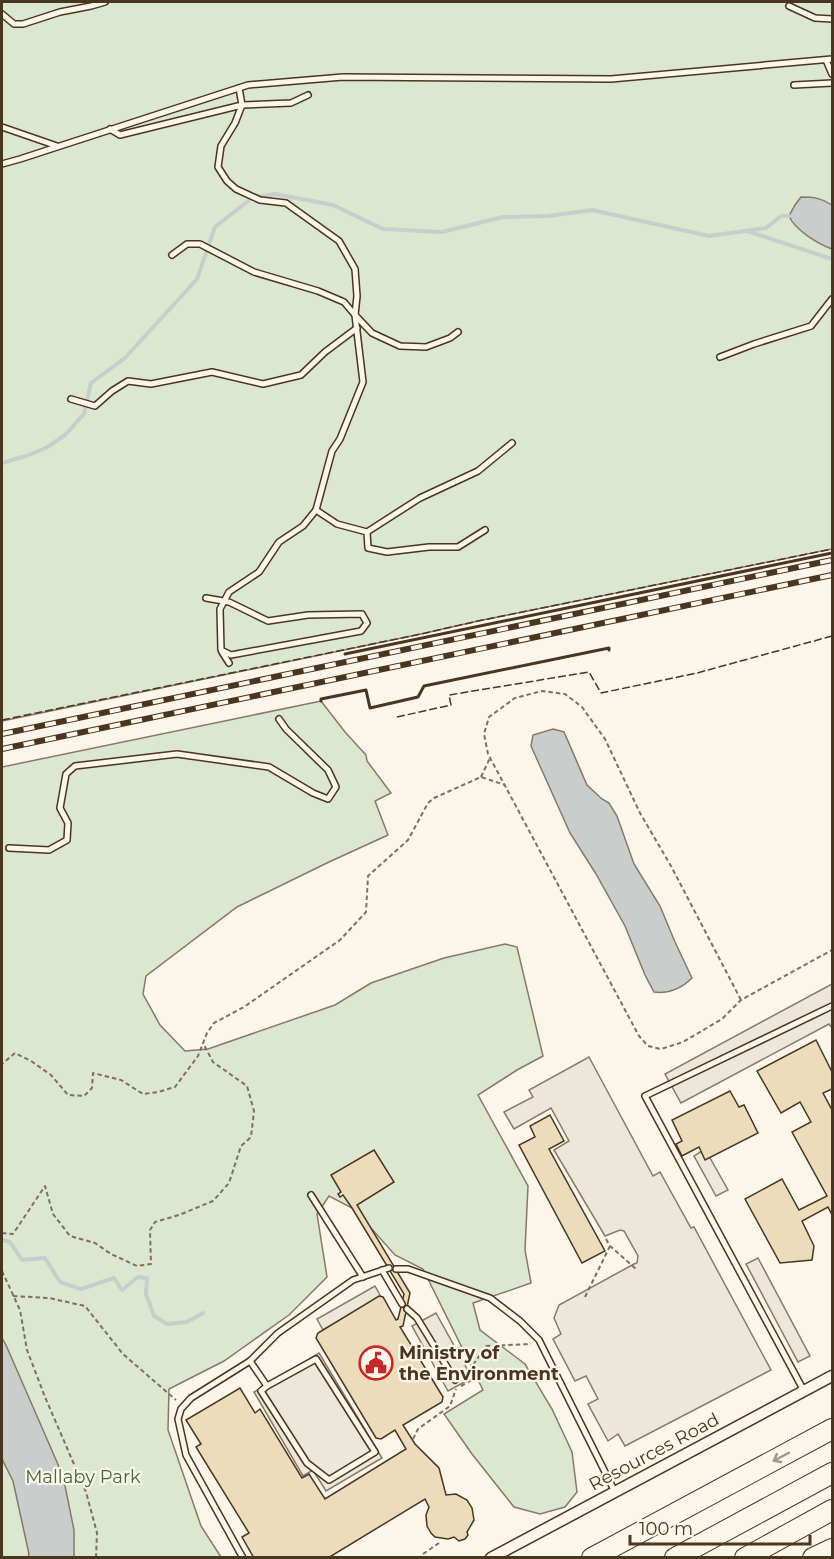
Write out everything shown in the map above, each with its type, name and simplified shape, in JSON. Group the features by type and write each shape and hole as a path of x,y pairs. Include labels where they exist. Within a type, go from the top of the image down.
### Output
{"highway":[{"path":"592,1557 832,1429"},
{"path":"675,1557 832,1473"},
{"path":"745,1557 832,1510"},
{"path":"813,1557 832,1549"}],"street":[{"name":"Resources Road","path":"491,1557 832,1376"}],"lane":[{"path":"2,14 14,24 23,24 60,12 105,2"},
{"path":"789,6 815,18 832,19"},
{"path":"2,164 248,85 343,76 611,79 832,59"},
{"path":"826,60 832,74"},
{"path":"794,85 832,83"},
{"path":"229,663 221,650 219,609 229,592 259,573 279,542 303,526 316,510 333,451 363,382 355,315 357,296 355,269 339,242 286,203 260,200 236,189 227,181 218,167 221,146 235,123 242,105 239,88"},
{"path":"110,129 120,135 242,105 291,103 308,95"},
{"path":"2,127 57,146"},
{"path":"172,255 187,244 200,244 254,272 318,291 344,302 372,333 400,346 426,347 450,338 458,332"},
{"path":"720,357 811,326 832,299"},
{"path":"71,399 95,406 128,381 151,384 212,372 263,384 301,375 325,352 357,328"},
{"path":"316,510 337,524 367,532 420,498 478,471 512,443"},
{"path":"367,532 368,548 387,552 429,547 458,547 485,530"},
{"path":"206,598 224,601 268,621 308,615 362,614 367,622 361,631 330,637 231,655 221,650"},
{"path":"9,848 49,850 67,840 68,823 60,808 66,774 75,766 177,754 269,767 328,799 336,787 328,770 286,729 279,719"},
{"path":"804,1391 645,1096 832,1006"},
{"path":"311,1195 363,1277"},
{"path":"243,1557 186,1455 178,1419 181,1409 191,1398 250,1361 278,1333 353,1280 382,1270 408,1269 490,1298 520,1321 539,1340 615,1491"},
{"path":"382,1270 402,1304"},
{"path":"407,1309 417,1318 455,1380"},
{"path":"316,1359 375,1452 329,1480 307,1463 261,1391 267,1386 316,1359"},
{"path":"250,1361 267,1386"}],"path":[{"path":"741,1000 671,866 640,813 605,739 582,707 565,694 542,691 515,698 489,717 484,734 488,754 639,1036 648,1046 661,1049 683,1042 722,1019 741,1000 832,950"},
{"path":"2,1074 2,1064 15,1053 51,1075 68,1095 84,1096 92,1088 93,1073 122,1080 143,1094 176,1087 198,1056 207,1032 214,1023 244,1007 340,940 366,912 369,876 408,840 428,803 434,798 481,777 490,758"},
{"path":"481,777 504,785"},
{"path":"2,1233 13,1234 45,1186 53,1214 70,1236 94,1243 137,1266 151,1264 150,1230 155,1222 213,1201 229,1184 241,1146 251,1137 254,1111 247,1086 213,1062 203,1042"},
{"path":"606,1239 610,1246 636,1269"},
{"path":"585,1297 610,1246"},
{"path":"2,1271 20,1310 27,1350 86,1492 97,1533 96,1557"},
{"path":"13,1296 49,1298 85,1306 123,1354 183,1406"},
{"path":"413,1439 418,1429 450,1406 456,1389 474,1378 469,1372 486,1346 530,1345 539,1340"},
{"path":"423,1554 439,1543"}],"green space":[{"path":"2,2 832,2 832,549 2,721"},
{"name":"Mallaby Park","path":"321,701 366,755 367,761 391,793 375,801 388,835 237,907 146,976 143,994 160,1025 185,1051 208,1049 335,1005 371,983 444,958 505,944 517,947 543,1056 478,1095 528,1186 525,1250 531,1283 473,1303 480,1330 525,1364 552,1409 572,1452 577,1492 565,1507 540,1514 514,1507 444,1414 483,1390 423,1269 395,1255 354,1209 329,1196 317,1214 327,1277 289,1315 224,1361 169,1389 168,1430 201,1526 221,1557 2,1557 2,767"}],"shaded area":[{"path":"801,197 817,198 832,205 832,249 807,236 789,216"},
{"path":"553,729 564,732 587,785 609,803 617,816 634,864 660,906 692,978 679,988 654,992 625,926 570,833 531,746 533,735"},
{"path":"832,984 832,1028 829,1024 681,1103 665,1074"},
{"path":"589,1057 653,1176 660,1172 691,1228 694,1227 771,1370 625,1446 618,1434 608,1441 588,1404 598,1399 586,1376 575,1381 553,1339 561,1334 554,1318 559,1305 637,1263 638,1256 624,1231 620,1230 605,1236 554,1150 569,1141 551,1108 514,1129 504,1112 533,1097 529,1090"},
{"path":"705,1149 728,1190 716,1196 694,1156"},
{"path":"758,1258 810,1356 798,1362 746,1264"},
{"path":"375,1286 381,1297 323,1330 317,1319"},
{"path":"436,1313 472,1378 448,1391 412,1326"},
{"path":"2,1338 63,1476 74,1530 74,1557 28,1557 13,1481 2,1459"},
{"path":"319,1353 382,1458 326,1491 313,1470 303,1476 254,1392"}],"building":[{"path":"816,1040 832,1072 832,1089 823,1093 832,1110 832,1215 828,1207 802,1221 814,1246 812,1260 780,1263 745,1199 782,1179 799,1210 827,1196 792,1132 811,1122 800,1102 781,1113 757,1071"},
{"path":"730,1091 739,1107 744,1105 758,1133 705,1160 699,1147 682,1156 676,1144 682,1141 672,1120"},
{"path":"550,1115 564,1141 549,1149 605,1251 582,1263 519,1145 535,1137 530,1126"},
{"name":"Ministry of the Environment","path":"374,1150 394,1182 357,1205 410,1293 403,1326 400,1327 443,1397 442,1402 403,1425 415,1444 439,1468 446,1495 456,1494 467,1500 472,1508 474,1520 465,1539 459,1541 454,1537 448,1539 435,1537 427,1526 426,1515 429,1507 425,1499 328,1558 254,1558 242,1537 249,1533 196,1447 201,1444 186,1420 240,1388 255,1413 260,1409 302,1478 309,1474 325,1499 406,1449 395,1430 381,1439 376,1438 316,1338 318,1333 379,1296 383,1297 396,1320 398,1319 404,1294 352,1208 343,1195 340,1197 338,1194 341,1192 331,1175"}],"waterway":[{"path":"2,463 46,448 65,435 84,414 91,383 125,358 197,279 215,227 252,198 275,194 333,205 383,229 442,232 503,217 549,216 592,210 709,236 766,228 781,216 789,216"},
{"path":"747,231 832,259"},
{"path":"2,1240 10,1242 22,1260 45,1258 60,1282 81,1289 114,1278 122,1290 138,1277 147,1278 146,1294 154,1316 167,1324 187,1322 203,1313"}],"railway":[{"path":"2,734 832,560"},
{"path":"2,749 832,575"}],"fence":[{"path":"2,720 832,549"},
{"path":"397,717 451,705 449,695 589,672 601,693 697,673 832,636"}],"wall":[{"path":"345,654 832,553"},
{"path":"321,701 321,699 366,690 370,708 418,697 424,686 609,648 609,650"}],"place":[{"name":"Ministry of the Environment","path":"376,1363"}]}
